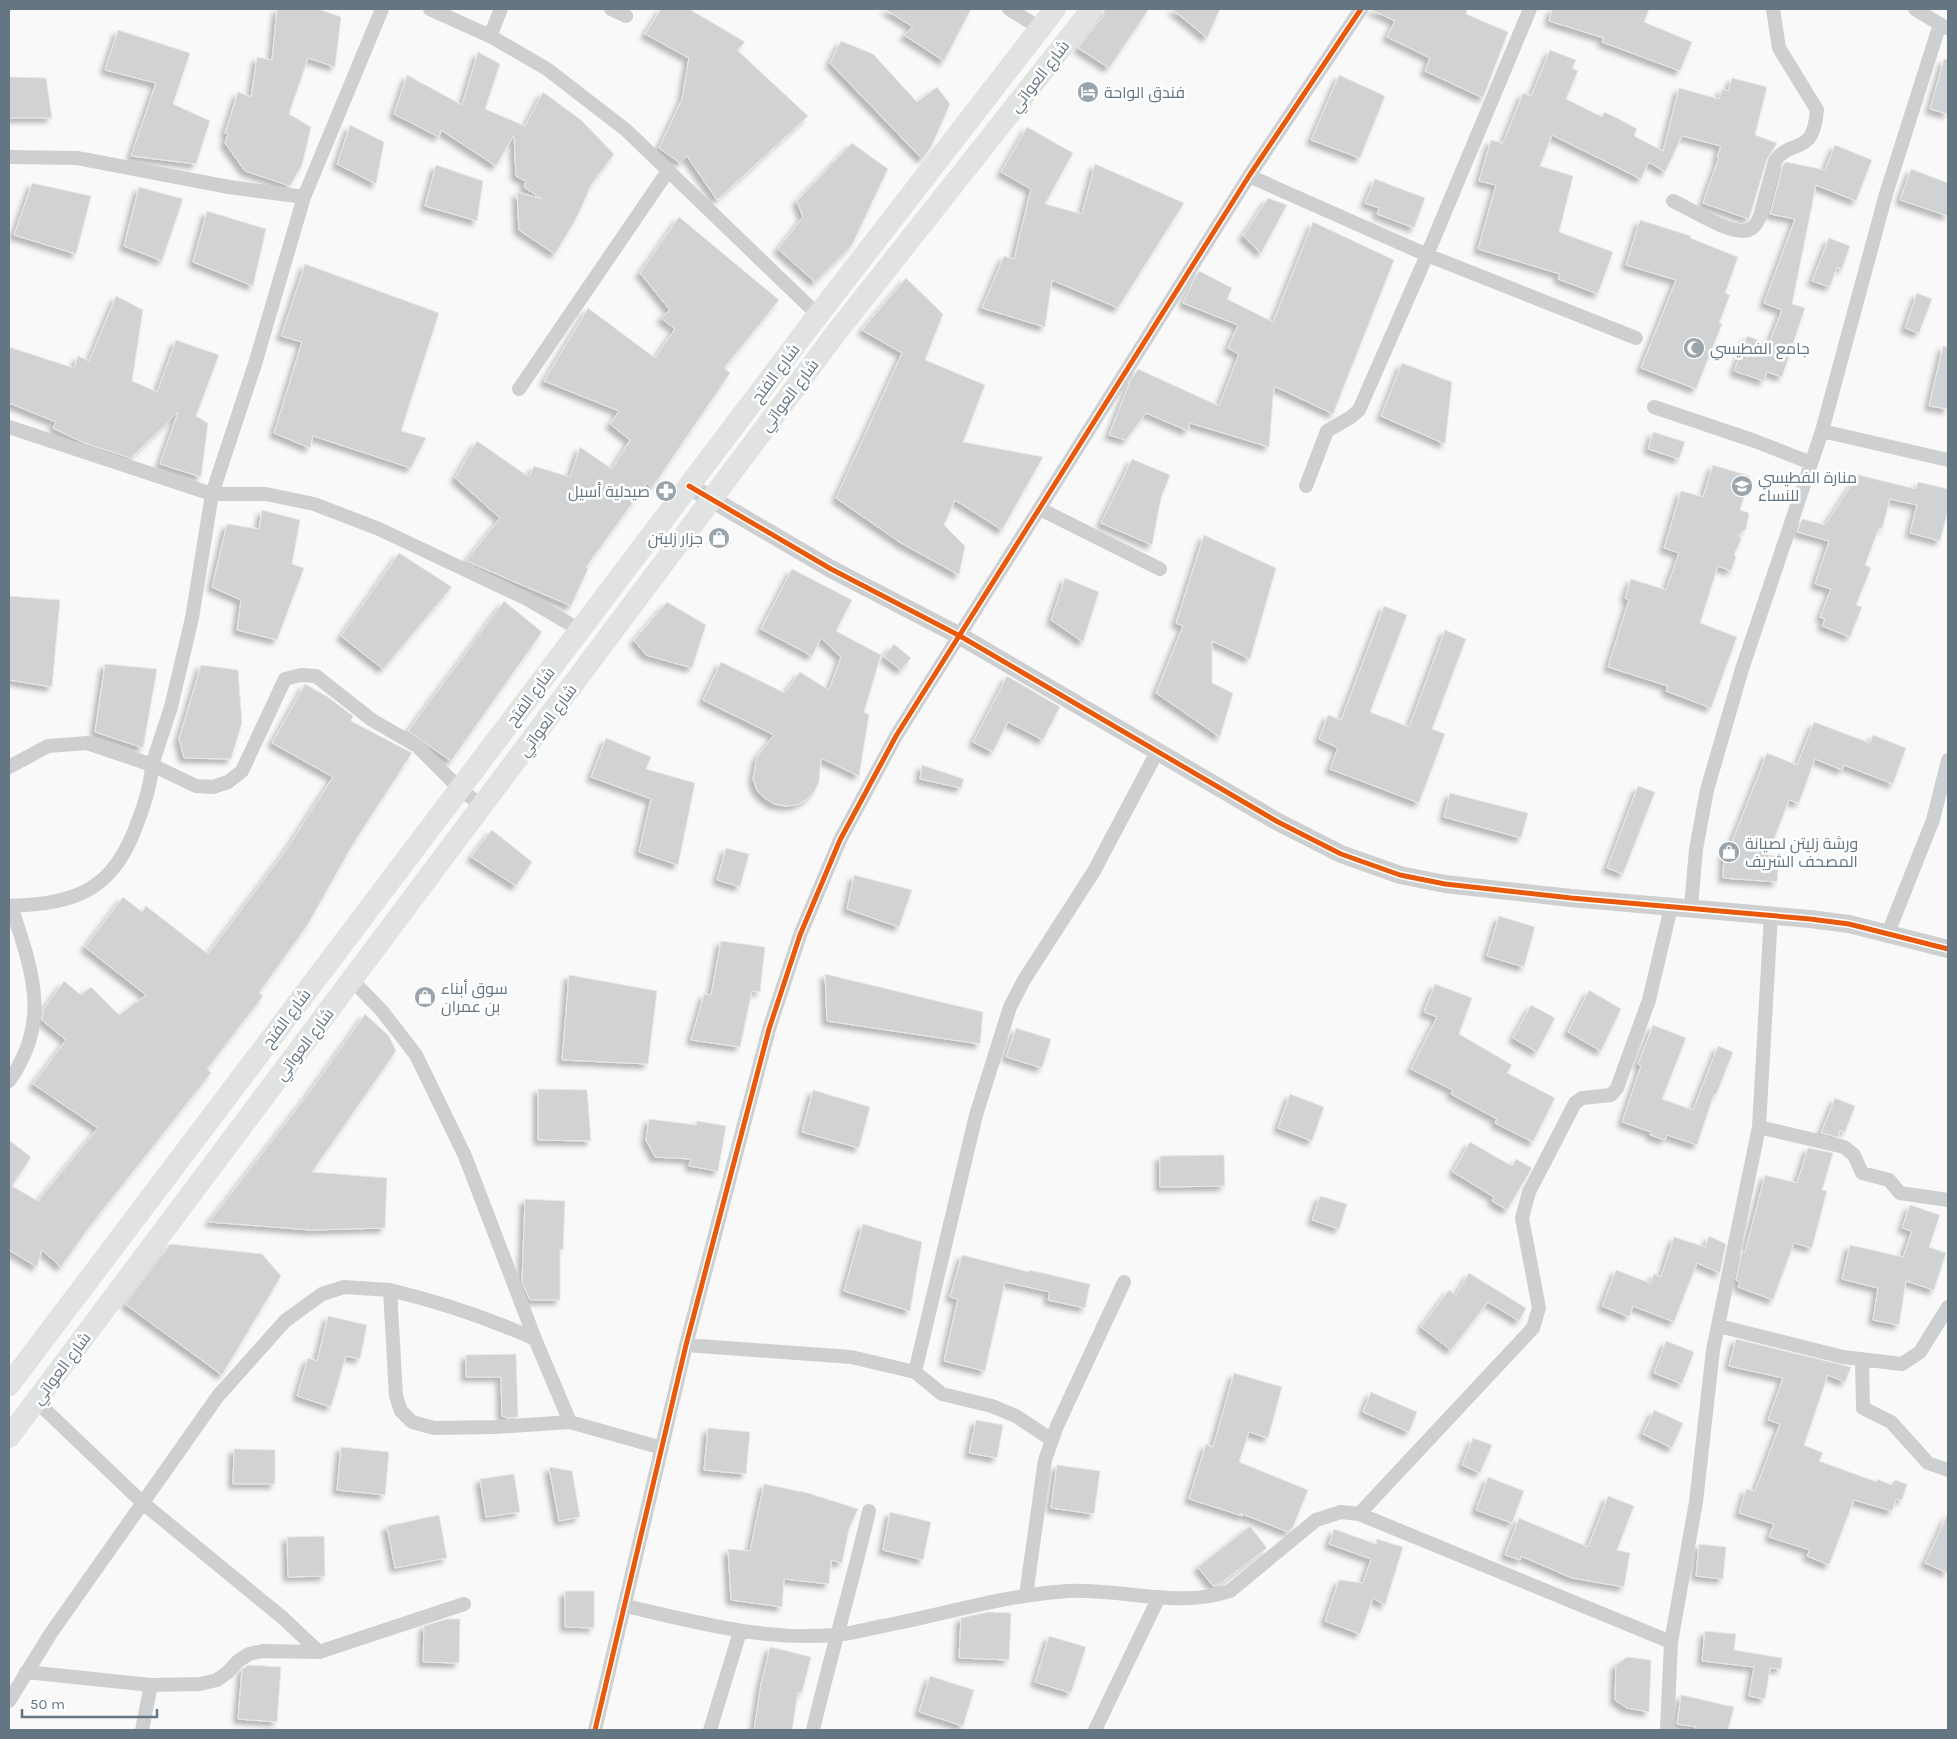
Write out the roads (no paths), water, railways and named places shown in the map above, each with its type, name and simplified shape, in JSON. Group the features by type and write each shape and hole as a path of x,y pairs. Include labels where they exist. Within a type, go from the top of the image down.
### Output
{"main road":[{"name":"شارع الفتح","path":"9,1385 818,315 1055,9"},
{"name":"شارع العواتي","path":"9,1437 836,333 1092,9"}],"street":[{"path":"9,1081 18,1068 32,1036 36,1006 29,962 10,906 38,905 82,893 101,883 116,868 132,840 151,780 152,765 171,707 192,618 212,494 255,364 304,197 382,9"},
{"path":"430,9 490,36 547,69 626,130 818,315"},
{"path":"490,36 501,9"},
{"path":"611,9 626,16"},
{"path":"1008,9 1040,28"},
{"path":"595,1730 626,1606 686,1346 768,1029 800,935 840,840 891,745 1250,176 1361,9"},
{"path":"1306,486 1327,430 1351,417 1359,410 1427,255 1530,9"},
{"path":"1673,201 1730,228 1744,231 1751,229 1757,224 1760,216 1775,161 1780,154 1804,145 1811,135 1817,110 1779,48 1772,9"},
{"path":"1691,907 1696,849 1707,790 1742,670 1822,431 1886,194 1944,27 1915,9"},
{"path":"9,157 77,158 229,187 304,197"},
{"path":"519,389 668,171"},
{"path":"1250,176 1427,255 1636,338"},
{"path":"1654,407 1755,441 1811,463"},
{"path":"9,428 212,494 266,494 314,504 379,529 527,599 580,630"},
{"path":"1822,431 1948,460"},
{"path":"689,486 831,569 960,636 1278,822 1342,854 1400,875 1482,888 1771,914 1849,924 1948,949"},
{"path":"1040,509 1160,569"},
{"path":"9,767 48,746 87,743 152,765 196,786 213,787 228,782 242,771 285,679 316,676 372,720 417,746 460,789 482,806"},
{"path":"915,1372 976,1115 1010,1007 1024,980 1094,871 1158,752"},
{"path":"1888,933 1933,820 1948,760"},
{"path":"1359,1514 1533,1328 1539,1308 1522,1218 1529,1192 1575,1102 1582,1098 1611,1095 1617,1088 1649,1000 1671,906"},
{"path":"1667,1730 1671,1642 1696,1502 1713,1350 1759,1127 1771,914"},
{"path":"352,980 382,1011 416,1055 465,1156 535,1339 570,1422"},
{"path":"1759,1127 1844,1147 1854,1155 1862,1173 1889,1180 1900,1193 1948,1200"},
{"path":"1026,1594 1045,1460 1052,1440 1124,1282"},
{"path":"9,1702 26,1672 218,1396 285,1320 322,1294 344,1287 390,1290 438,1301 499,1323 535,1339"},
{"path":"390,1290 396,1396 401,1411 412,1422 434,1428 452,1428 570,1422 662,1448"},
{"path":"1719,1326 1843,1357 1902,1364 1908,1362 1920,1352 1948,1307"},
{"path":"686,1346 851,1357 915,1372 942,1394 992,1406 1008,1412 1028,1422 1052,1440"},
{"path":"1862,1359 1863,1408 1891,1422 1928,1463 1948,1470"},
{"path":"36,1401 144,1504 283,1618 319,1652"},
{"path":"813,1730 835,1635 849,1595 869,1511"},
{"path":"626,1606 740,1632 780,1636 835,1635 1026,1594 1071,1591 1159,1597 1213,1597 1230,1591 1316,1520 1341,1512 1359,1514 1671,1642"},
{"path":"1095,1730 1159,1597"},
{"path":"26,1672 151,1685 200,1684 217,1680 228,1672 238,1660 249,1654 263,1651 319,1652 464,1604"},
{"path":"710,1730 740,1632"},
{"path":"142,1730 151,1685"}],"place":[{"name":"فندق الواحة","path":"1088,92"},
{"name":"جامع الفطيسي","path":"1694,348"},
{"name":"منارة الفطيسي للنساء","path":"1742,486"},
{"name":"صيدلية أسيل","path":"666,491"},
{"name":"جزار زليتن","path":"719,538"},
{"name":"ورشة زليتن لصيانة المصحف الشريف","path":"1729,852"},
{"name":"سوق أبناء بن عمران","path":"425,997"}]}
